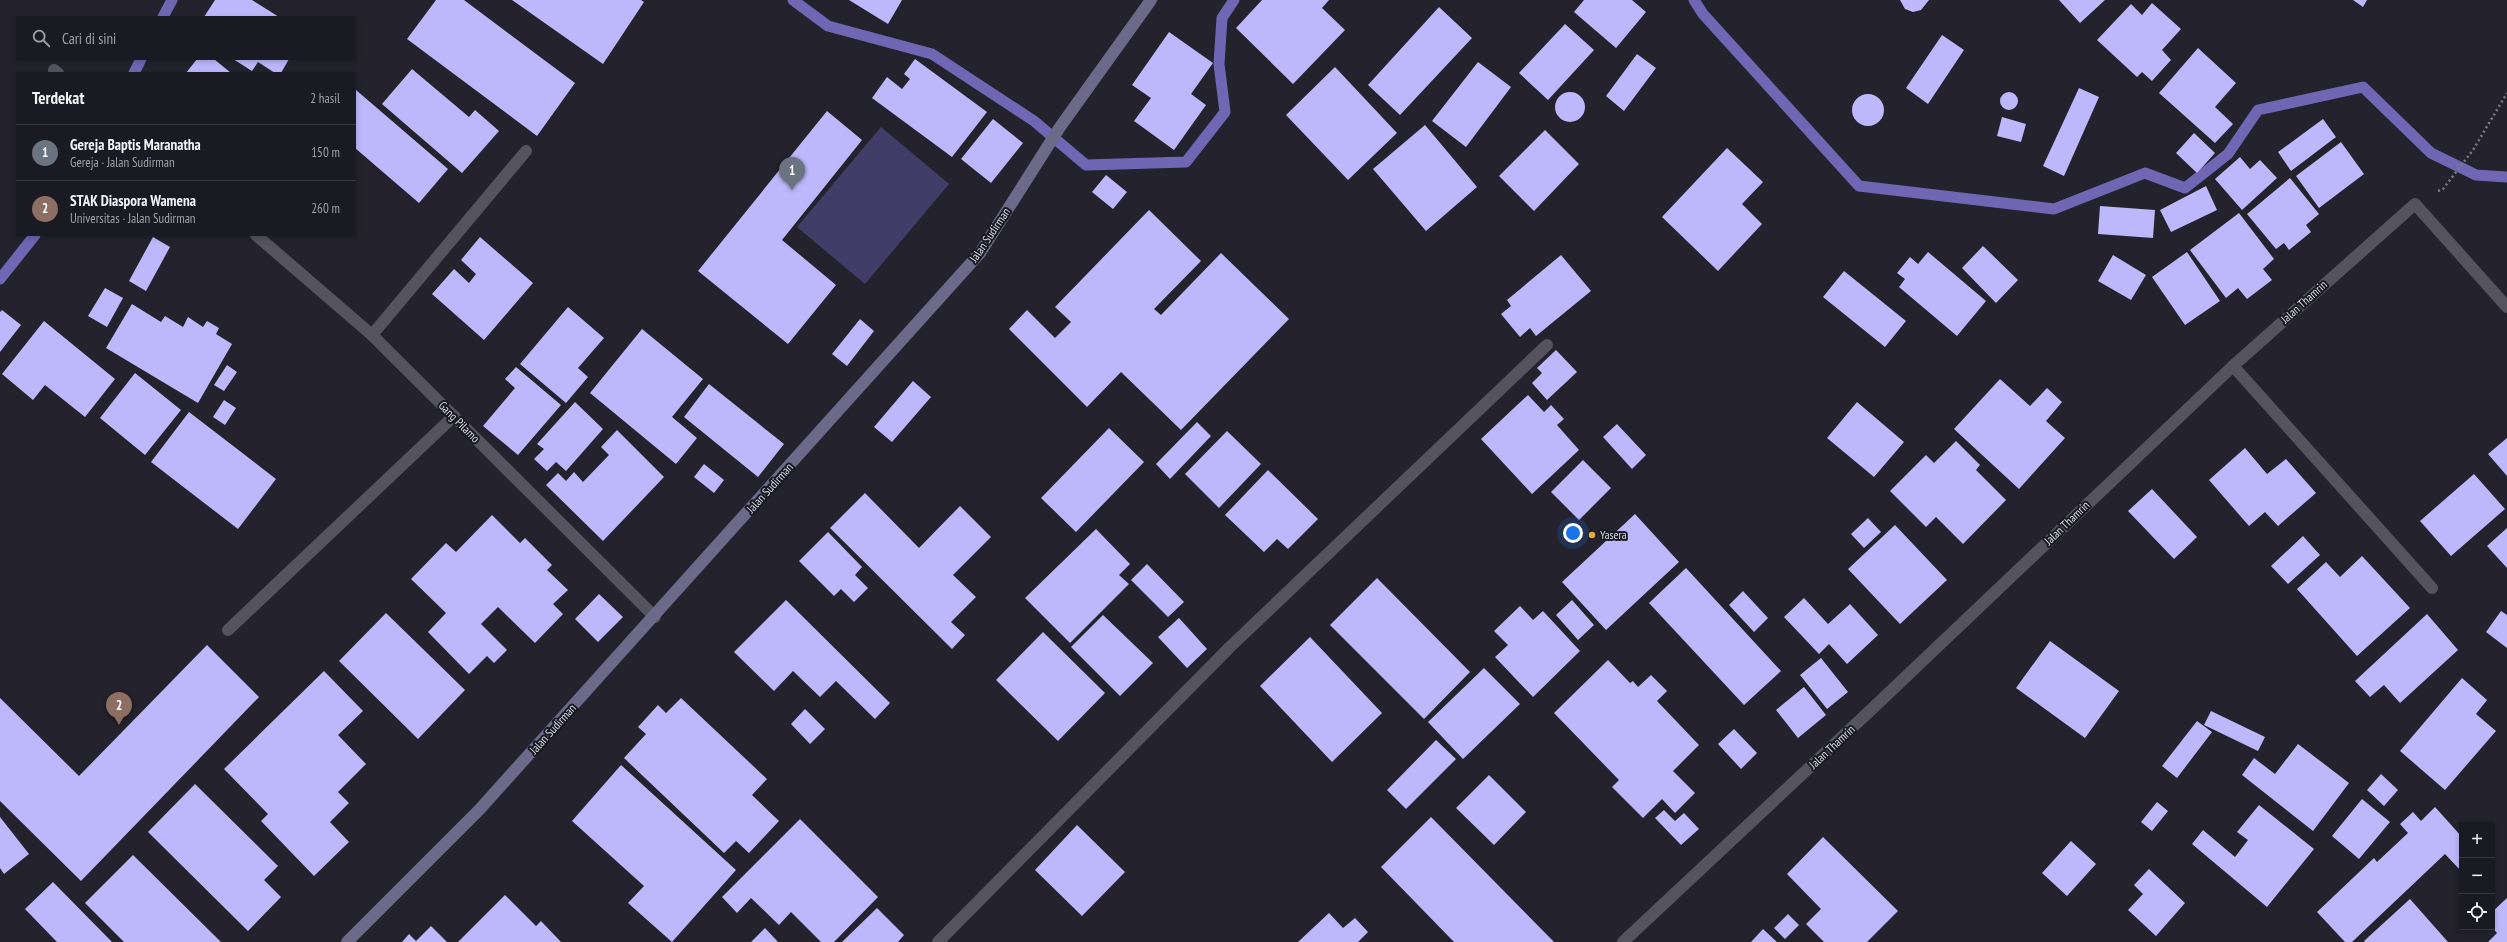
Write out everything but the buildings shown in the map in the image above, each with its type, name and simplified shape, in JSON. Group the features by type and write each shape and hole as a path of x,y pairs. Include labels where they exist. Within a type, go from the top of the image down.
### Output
{"street":[{"name":"Jalan Sudirman","path":"347,942 479,810 655,617 980,253 1060,127 1151,0"},
{"path":"372,335 526,151"},
{"name":"Jalan Thamrin","path":"1623,942 1874,707 2232,366 2415,204 2507,307"},
{"name":"Gang Pilamo","path":"257,236 372,335 655,617"},
{"path":"939,942 1231,646 1547,345"},
{"path":"2232,366 2432,588"},
{"path":"228,630 454,416"}],"path":[{"path":"2443,189 2473,150 2507,93"}],"shaded area":[{"path":"881,127 949,184 865,284 797,227"}],"waterway":[{"path":"164,16 172,0"},
{"path":"793,0 828,26 932,54 1034,121 1086,165 1186,162 1225,112 1219,64 1222,18 1234,0"},
{"path":"1694,0 1703,14 1859,186 2054,209 2145,173 2185,188 2228,154 2258,110 2363,87 2431,153 2476,175 2507,177"},
{"path":"134,72 140,60"},
{"path":"0,279 34,236"}],"place":[{"name":"Gereja Baptis Maranatha","path":"792,190"},
{"name":"Yasera","path":"1592,535"},
{"name":"STAK Diaspora Wamena","path":"119,725"}]}
